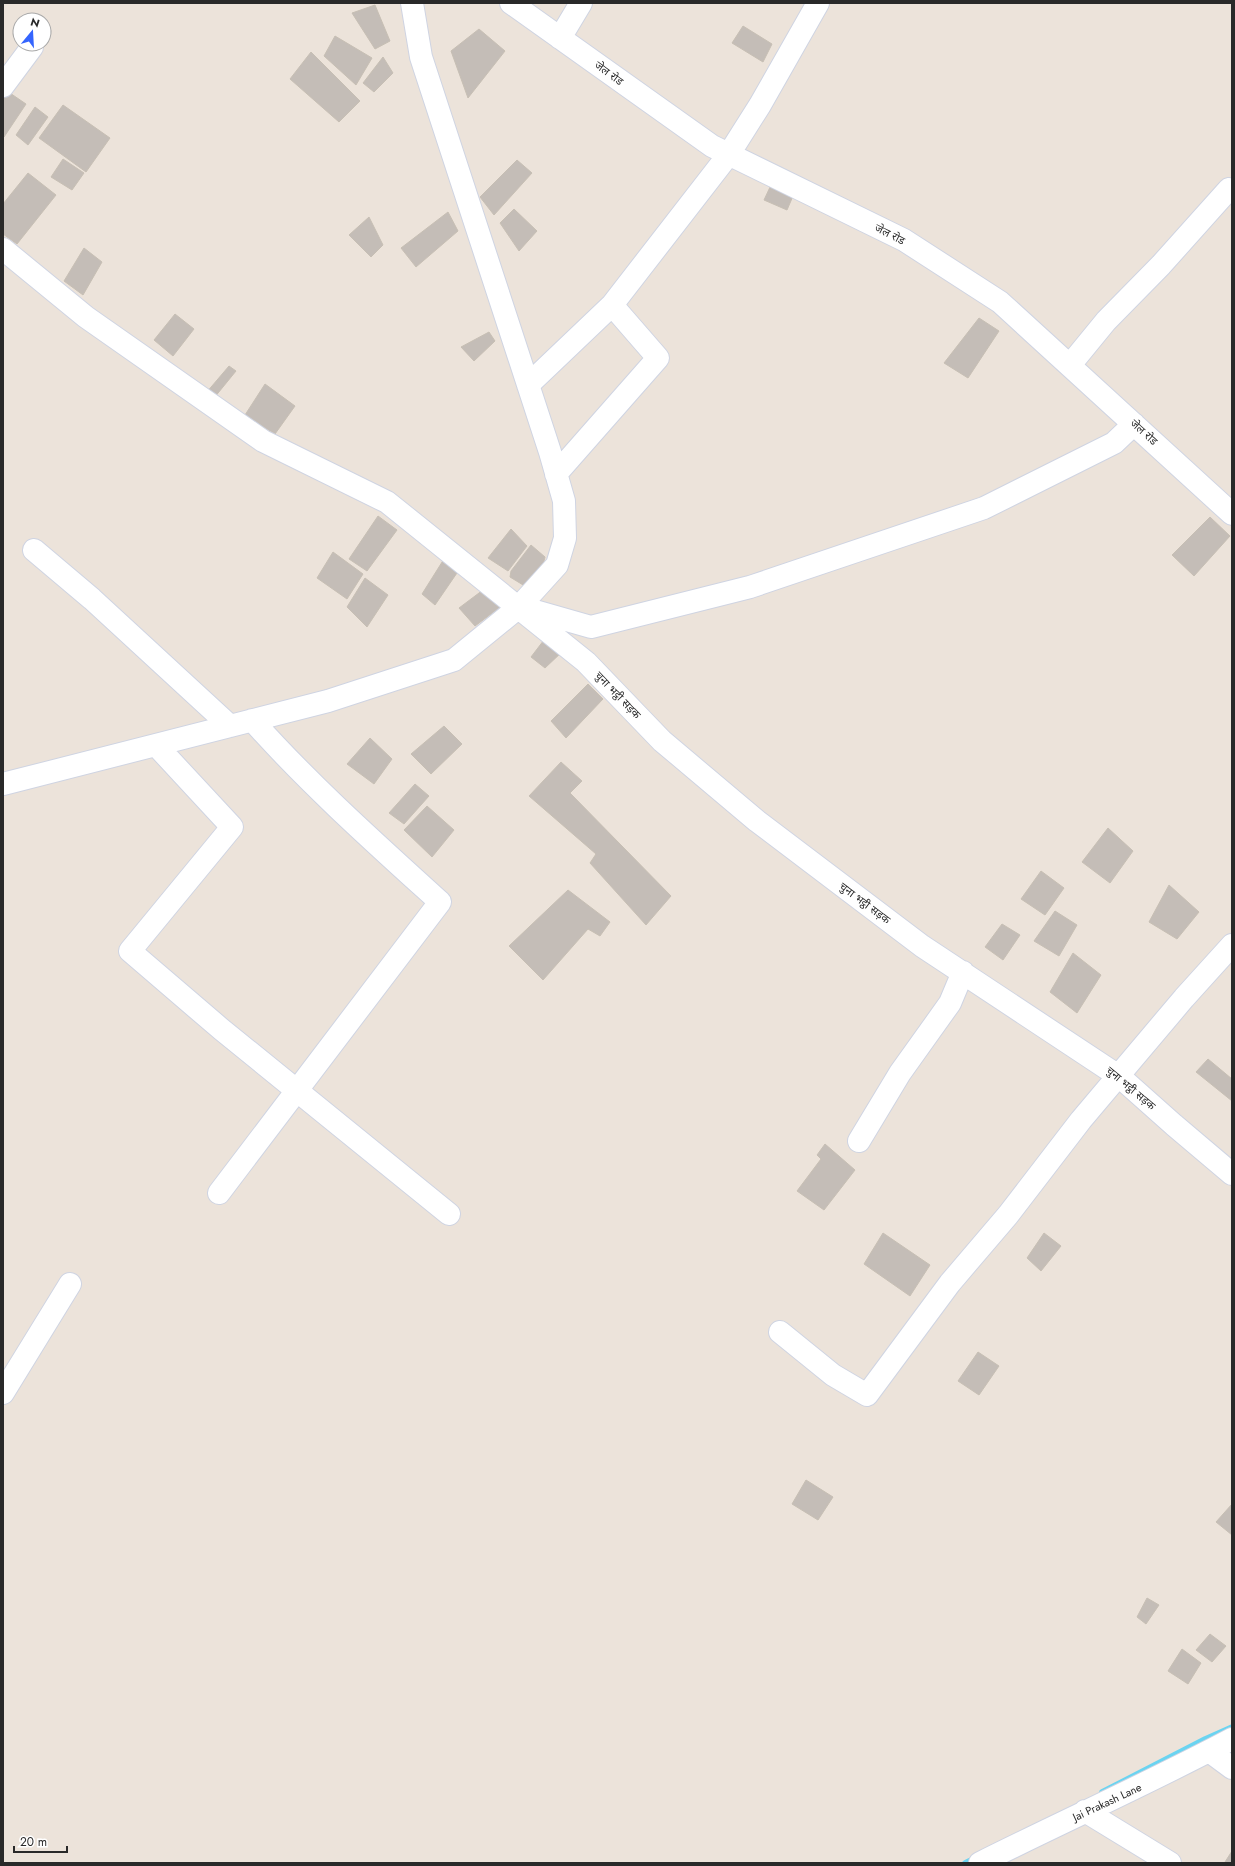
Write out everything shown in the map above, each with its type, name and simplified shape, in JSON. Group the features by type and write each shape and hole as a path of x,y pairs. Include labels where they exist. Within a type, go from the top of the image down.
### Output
{"street":[{"path":"3,784 328,701 454,660 519,607 557,565 565,538 564,501 528,385 421,57 412,3"},
{"name":"जेल रोड","path":"511,3 712,146 904,240 1000,302 1232,514"},
{"path":"560,38 581,3"},
{"path":"528,385 612,305 729,154 760,105 818,3"},
{"path":"3,86 28,52"},
{"path":"1070,366 1106,321 1161,265 1229,189 1232,191"},
{"name":"चुना भट्ठी सड़क","path":"3,249 86,317 263,441 387,502 586,662 662,741 757,821 922,946 1120,1076 1174,1125 1232,1174"},
{"path":"556,474 658,358 612,305"},
{"path":"519,607 591,627 750,588 984,508 1114,443 1134,424"},
{"path":"34,550 92,599 230,726"},
{"path":"219,1193 440,902 348,818 282,753 252,720"},
{"path":"156,745 232,827 130,952 220,1029 449,1214"},
{"path":"780,1332 834,1375 867,1394 950,1283 1008,1215 1081,1120 1120,1076 1184,998 1232,945"},
{"path":"859,1141 900,1074 950,1004 963,972"},
{"path":"3,1393 70,1284"},
{"name":"Jai Prakash Lane","path":"980,1863 1085,1811 1159,1778 1232,1739"},
{"path":"1209,1751 1232,1768"},
{"path":"1085,1811 1170,1863"}],"building":[{"path":"375,5 390,41 375,49 352,13"},
{"path":"743,26 772,44 763,62 732,43"},
{"path":"479,29 505,51 468,98 451,51"},
{"path":"335,36 372,58 356,85 324,56"},
{"path":"311,52 360,101 339,122 290,79"},
{"path":"383,57 393,73 374,92 363,83"},
{"path":"7,91 26,104 4,137 3,96"},
{"path":"63,105 110,138 86,172 39,138"},
{"path":"35,107 48,117 28,145 16,135"},
{"path":"63,159 84,173 72,190 51,177"},
{"path":"517,160 532,173 494,215 480,197"},
{"path":"28,173 56,195 17,244 3,234 3,204"},
{"path":"771,185 793,196 787,210 764,200"},
{"path":"514,209 537,231 519,251 500,223"},
{"path":"448,212 458,231 416,267 401,248"},
{"path":"369,217 383,245 371,257 349,235"},
{"path":"84,248 102,262 83,295 64,281"},
{"path":"175,314 194,329 173,356 154,340"},
{"path":"979,318 999,331 968,378 944,363"},
{"path":"489,332 495,341 474,361 461,347"},
{"path":"229,366 236,371 214,398 206,393"},
{"path":"265,384 295,406 275,434 245,415"},
{"path":"378,516 397,530 367,571 349,559"},
{"path":"1210,517 1230,536 1194,576 1172,555"},
{"path":"511,529 527,546 508,571 488,558"},
{"path":"531,545 545,557 543,565 528,588 510,577 511,571"},
{"path":"333,552 363,574 347,599 317,578"},
{"path":"444,559 459,570 435,605 422,594"},
{"path":"365,578 388,595 367,627 347,607"},
{"path":"487,587 503,605 475,626 459,608"},
{"path":"547,636 563,651 545,668 531,657"},
{"path":"588,684 603,699 566,738 551,721"},
{"path":"444,726 462,744 431,774 411,754"},
{"path":"370,738 392,759 374,784 347,764"},
{"path":"561,762 582,781 570,793 671,896 646,925 590,863 596,854 529,796"},
{"path":"415,784 429,796 404,824 389,813"},
{"path":"427,806 454,830 432,857 404,830"},
{"path":"1108,828 1133,851 1110,883 1082,862"},
{"path":"1041,871 1064,888 1045,915 1021,899"},
{"path":"1169,885 1199,912 1177,939 1149,922"},
{"path":"568,890 610,922 600,936 588,929 543,980 509,946"},
{"path":"1055,911 1077,925 1059,956 1034,941"},
{"path":"1002,924 1020,935 1003,960 985,947"},
{"path":"1073,953 1101,975 1077,1013 1050,992"},
{"path":"1208,1059 1232,1079 1232,1101 1196,1072"},
{"path":"825,1144 855,1170 824,1210 797,1191 821,1159 817,1155"},
{"path":"883,1233 930,1265 910,1296 864,1264"},
{"path":"1044,1233 1061,1246 1041,1271 1027,1258"},
{"path":"978,1352 999,1366 979,1395 958,1381"},
{"path":"806,1480 833,1497 818,1520 792,1504"},
{"path":"1232,1504 1232,1535 1216,1522"},
{"path":"1147,1598 1159,1605 1146,1624 1137,1617"},
{"path":"1210,1634 1226,1646 1212,1662 1196,1650"},
{"path":"1182,1649 1201,1663 1188,1684 1168,1671"},
{"path":"1232,1851 1232,1863 1226,1863 1225,1862"}],"waterway":[{"path":"1102,1792 1205,1739 1232,1727"},
{"path":"965,1863 975,1858"}]}
